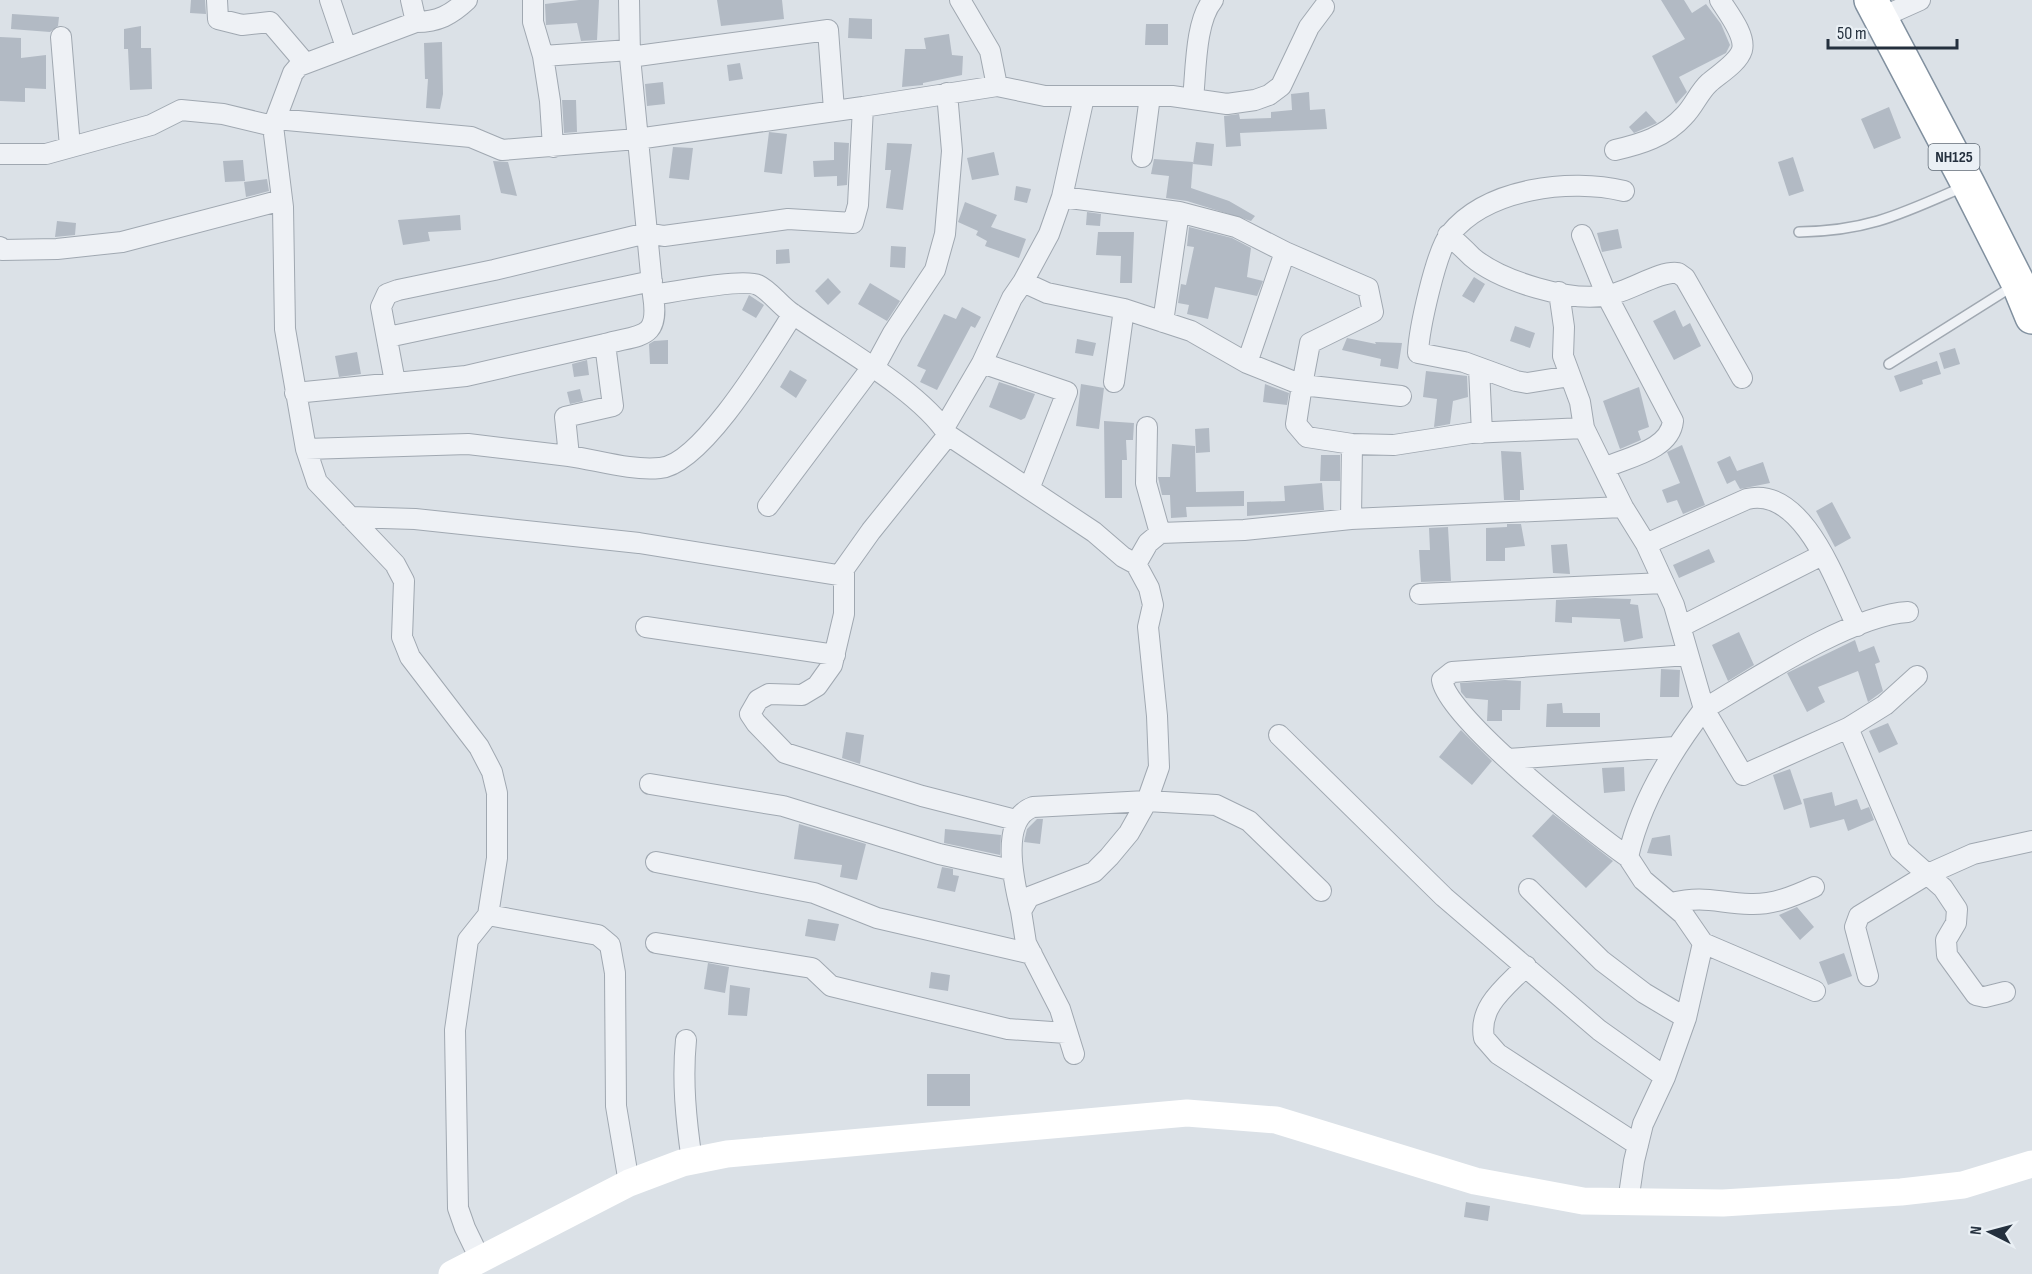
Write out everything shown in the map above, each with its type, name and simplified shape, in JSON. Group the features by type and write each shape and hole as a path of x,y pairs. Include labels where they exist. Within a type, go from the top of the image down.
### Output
{"highway":[{"name":"NH125","path":"1876,9 2028,303"}],"street":[{"path":"216,0 218,19 242,25 270,22 305,63"},
{"path":"330,0 346,47"},
{"path":"411,0 416,22"},
{"path":"467,0 447,16 431,22 416,22 305,63 293,73 274,122 282,201 285,329 306,449 317,482 395,564 404,581 402,637 410,657 452,709 492,772 497,793 497,858 488,915 468,940 454,1030 459,1208 465,1228 480,1259"},
{"path":"533,0 533,22 543,56 550,101 553,147"},
{"path":"295,393 466,376 605,344 645,333 652,328 656,316 637,139 630,53 629,0"},
{"path":"1192,99 1202,25 1213,0"},
{"path":"1615,150 1642,143 1668,132 1685,115 1707,85 1742,51 1743,40 1720,0"},
{"path":"1876,9 1920,0"},
{"path":"969,3 990,51 997,86"},
{"path":"0,154 46,154 151,125 181,110 274,122 471,137 502,150 637,139 719,129 997,86 1045,96 1149,96 1227,104 1269,95 1281,86 1309,27 1324,7"},
{"path":"543,56 630,53 828,30 834,110"},
{"path":"61,37 70,147"},
{"path":"768,506 873,368 893,333 935,270 945,234 952,152 947,93"},
{"path":"1142,157 1149,96"},
{"path":"1016,820 922,796 785,753 750,714 758,700 769,694 802,695 817,686 832,665 844,614 844,569 946,431 982,363 1012,298 1049,234 1062,197 1084,97"},
{"path":"395,382 381,307 387,294 398,290 494,270 647,233 664,236 788,219 853,223 858,205 863,107"},
{"path":"1570,376 1527,383 1501,377 1464,362 1418,353 1419,336 1430,292 1448,235 1468,215 1496,202 1547,187 1591,184 1624,191"},
{"path":"1062,197 1179,212 1236,227 1285,252 1368,288 1373,312 1310,343 1296,424 1307,437 1352,444 1394,444 1482,433 1584,428"},
{"path":"0,247 2,250 57,249 122,242 282,201"},
{"path":"1163,322 1179,212"},
{"path":"1448,235 1473,257 1500,273 1522,283 1559,291 1607,296 1640,286 1662,274 1678,273 1685,278 1742,378"},
{"path":"1582,235 1607,296 1673,421 1671,432 1665,441 1604,468"},
{"path":"1246,363 1285,252"},
{"path":"1023,282 1047,293 1125,309 1191,331 1246,363 1302,385 1401,396"},
{"path":"388,337 563,302 653,288 736,283 757,285 793,314 873,368 934,415 946,431 1094,532 1123,557 1136,564 1149,588 1152,605 1148,627 1157,716 1159,766 1147,801 1129,833 1094,872 1029,897 1020,911"},
{"path":"1559,291 1564,327 1563,356 1580,402 1584,428 1623,507 1646,544 1682,626 1704,709 1743,775 1848,728 1884,705 1917,676"},
{"path":"1114,382 1125,309"},
{"path":"306,449 468,444 661,468 685,460 738,398 793,314"},
{"path":"569,456 565,417 613,406 605,344"},
{"path":"982,363 1067,392 1029,489"},
{"path":"1479,368 1482,433"},
{"path":"1147,427 1146,483 1160,533"},
{"path":"1351,519 1352,444"},
{"path":"1646,544 1760,496 1786,505 1797,516 1822,555 1857,627"},
{"path":"1136,564 1148,543 1160,533 1244,530 1351,519 1623,507"},
{"path":"350,517 415,519 639,543 844,576"},
{"path":"1682,626 1822,555"},
{"path":"1420,594 1664,584"},
{"path":"1628,857 1634,832 1675,747 1704,709 1798,654 1857,627 1894,613 1908,612"},
{"path":"646,627 835,655"},
{"path":"1688,655 1452,672 1445,675 1442,680 1446,693 1508,759 1599,836 1628,857 1643,880 1683,914 1703,943 1815,990"},
{"path":"1848,728 1869,772 1893,838 1900,850 1943,888 1957,909 1956,923 1946,940 1947,955 1976,995 1986,997 2005,992"},
{"path":"1279,735 1444,897 1599,1030 1665,1077"},
{"path":"1508,759 1675,747"},
{"path":"650,784 783,806 939,854 1011,870"},
{"path":"1074,1054 1060,1009 1026,943 1011,870 1016,820 1023,811 1034,807 1147,801 1216,805 1249,821 1321,891"},
{"path":"1868,976 1856,927 1859,916 1928,874 1973,854 2032,841"},
{"path":"656,862 814,893 877,918 1032,954"},
{"path":"1671,903 1695,898 1751,904 1768,903 1814,886"},
{"path":"1529,889 1602,961 1644,993 1686,1018"},
{"path":"488,915 598,935 610,945 615,974 616,1106 628,1184"},
{"path":"656,943 812,968 831,986 1008,1029 1066,1032"},
{"path":"1628,1202 1644,1124 1665,1077 1686,1018 1703,943"},
{"path":"1526,966 1491,1002 1484,1015 1484,1038 1498,1054 1638,1145"},
{"path":"686,1040 684,1066 686,1119 692,1161"},
{"path":"452,1274 628,1184 692,1161 728,1154 1187,1113 1227,1114 1276,1120 1474,1181 1583,1201 1723,1203 1901,1192 1963,1185 2032,1164"}],"lane":[{"path":"1799,232 1834,231 1889,219 1968,184"},
{"path":"1889,364 2028,303"}],"building":[{"path":"191,0 205,0 206,14 190,13"},
{"path":"599,0 597,40 581,41 577,23 546,25 545,4"},
{"path":"717,0 782,0 784,19 721,26"},
{"path":"1661,0 1684,0 1692,13 1706,4 1721,24 1730,45 1726,53 1679,77 1687,92 1676,104 1652,56 1685,39"},
{"path":"12,14 59,17 58,26 50,32 11,29"},
{"path":"849,18 872,19 872,39 848,38"},
{"path":"1146,24 1168,24 1168,45 1145,45"},
{"path":"141,26 141,48 151,48 152,89 130,90 128,49 124,49 124,29"},
{"path":"949,34 952,55 963,56 962,75 923,83 923,85 902,87 905,49 926,49 924,38"},
{"path":"0,37 21,38 21,58 46,55 46,89 25,88 25,102 0,101"},
{"path":"442,42 443,94 440,109 426,108 428,79 425,79 424,43"},
{"path":"740,63 743,79 729,81 727,65"},
{"path":"663,82 665,104 647,106 645,84"},
{"path":"1309,92 1310,110 1325,109 1327,129 1240,133 1241,146 1226,147 1224,116 1239,114 1240,119 1271,118 1271,112 1292,110 1291,94"},
{"path":"562,100 576,100 577,132 564,133"},
{"path":"1889,107 1901,138 1874,149 1861,119"},
{"path":"1646,111 1657,123 1634,133 1629,127"},
{"path":"769,132 787,134 782,174 764,172"},
{"path":"834,142 849,143 847,185 837,186 837,176 814,177 813,161 834,160"},
{"path":"1196,142 1214,144 1212,166 1193,164"},
{"path":"887,143 912,144 903,210 886,208 891,170 885,170"},
{"path":"673,147 693,148 689,180 669,178"},
{"path":"994,152 999,175 972,180 967,158"},
{"path":"1793,157 1804,191 1789,196 1778,162"},
{"path":"1154,159 1193,162 1191,188 1229,201 1255,216 1251,221 1187,201 1166,198 1169,176 1151,174"},
{"path":"243,160 245,181 225,182 223,161"},
{"path":"493,161 508,162 517,196 501,193"},
{"path":"267,179 269,191 246,197 244,182"},
{"path":"1016,186 1031,189 1027,203 1014,200"},
{"path":"965,202 997,215 991,227 1026,239 1019,258 985,246 987,241 976,235 978,231 958,222"},
{"path":"1087,212 1101,214 1100,226 1086,225"},
{"path":"460,215 461,230 428,232 430,241 403,245 398,220"},
{"path":"57,221 76,223 75,235 55,237"},
{"path":"1189,227 1232,238 1251,248 1247,277 1263,281 1257,296 1215,287 1208,319 1187,314 1189,305 1178,303 1181,284 1186,285 1194,247 1187,246"},
{"path":"1618,229 1622,248 1602,252 1597,233"},
{"path":"1098,232 1134,232 1132,283 1120,283 1121,256 1096,255"},
{"path":"891,246 906,247 905,268 890,267"},
{"path":"789,249 790,263 776,264 776,250"},
{"path":"1474,277 1485,284 1474,303 1462,296"},
{"path":"828,278 841,292 828,305 815,291"},
{"path":"870,283 900,301 887,321 858,304"},
{"path":"749,295 764,305 756,318 742,310"},
{"path":"962,307 981,317 975,328 971,326 937,390 920,382 926,370 917,366 944,314 956,319"},
{"path":"1675,310 1683,327 1690,323 1701,346 1674,360 1653,321"},
{"path":"1515,326 1535,333 1530,348 1510,341"},
{"path":"1347,338 1376,344 1375,342 1402,343 1398,369 1380,366 1381,359 1342,350"},
{"path":"1077,339 1096,343 1093,356 1075,353"},
{"path":"668,340 668,364 650,364 649,344 654,341"},
{"path":"1955,348 1960,364 1944,369 1939,353"},
{"path":"357,352 361,374 339,377 335,356"},
{"path":"587,360 589,375 574,377 572,364"},
{"path":"1937,361 1941,374 1922,380 1923,384 1900,392 1894,376"},
{"path":"790,370 807,380 796,398 780,387"},
{"path":"1426,371 1467,376 1468,397 1453,401 1450,424 1434,427 1437,399 1423,397"},
{"path":"999,382 1035,394 1025,418 1021,420 989,407"},
{"path":"1081,384 1104,388 1099,429 1076,426"},
{"path":"1265,384 1289,393 1287,405 1263,402"},
{"path":"1639,387 1649,427 1638,431 1641,440 1620,449 1603,401"},
{"path":"580,389 583,401 570,404 567,392"},
{"path":"1104,421 1134,423 1133,440 1126,440 1127,460 1122,460 1122,498 1105,498"},
{"path":"1209,428 1210,452 1196,453 1195,429"},
{"path":"1172,444 1195,446 1196,492 1244,491 1244,506 1186,507 1187,517 1171,518 1170,495 1162,495 1158,477 1170,477"},
{"path":"1682,445 1705,505 1683,514 1677,500 1667,503 1662,490 1680,483 1667,452"},
{"path":"1501,451 1521,452 1524,490 1520,490 1520,500 1504,500"},
{"path":"1321,455 1340,455 1340,481 1320,481"},
{"path":"1730,456 1737,471 1763,462 1770,483 1740,489 1735,480 1727,484 1717,462"},
{"path":"1322,483 1324,510 1247,516 1247,502 1285,501 1284,486"},
{"path":"1832,502 1851,538 1835,547 1816,511"},
{"path":"1507,524 1521,524 1525,546 1505,548 1505,561 1486,561 1486,528 1507,527"},
{"path":"1448,527 1451,581 1421,582 1419,550 1430,550 1429,528"},
{"path":"1567,544 1570,574 1553,573 1551,545"},
{"path":"1709,549 1715,562 1679,578 1673,565"},
{"path":"1631,599 1630,604 1638,605 1643,638 1624,642 1620,619 1572,617 1572,623 1555,622 1556,600"},
{"path":"1739,632 1754,665 1728,681 1712,645"},
{"path":"1855,640 1859,652 1874,646 1880,662 1875,664 1883,691 1868,702 1858,671 1818,687 1825,702 1807,712 1787,673"},
{"path":"1661,669 1680,670 1679,697 1660,697"},
{"path":"1521,681 1520,710 1502,710 1502,721 1487,721 1488,700 1466,698 1461,692 1460,683"},
{"path":"1562,703 1563,713 1600,713 1600,727 1546,727 1547,704"},
{"path":"1888,723 1898,744 1879,753 1869,731"},
{"path":"1461,730 1492,761 1472,785 1439,757"},
{"path":"846,732 864,735 860,764 842,758"},
{"path":"1624,767 1625,791 1604,793 1602,768"},
{"path":"1790,769 1802,804 1784,810 1773,775"},
{"path":"1832,792 1835,806 1857,799 1861,810 1869,807 1874,820 1848,831 1844,819 1810,828 1803,799"},
{"path":"1553,814 1613,861 1586,888 1532,836"},
{"path":"1037,819 1043,819 1040,844 1024,842 1027,829"},
{"path":"799,824 866,844 857,880 840,877 842,865 794,859"},
{"path":"945,829 1001,835 1000,855 944,843"},
{"path":"1670,835 1672,856 1647,853 1652,838"},
{"path":"942,867 953,869 953,875 959,876 955,892 937,888"},
{"path":"1797,907 1814,927 1800,940 1779,915"},
{"path":"808,919 839,924 835,941 805,936"},
{"path":"1844,953 1852,976 1828,985 1819,962"},
{"path":"708,963 729,967 725,993 704,989"},
{"path":"931,972 950,975 948,991 929,988"},
{"path":"730,985 750,988 747,1016 728,1015"},
{"path":"927,1074 970,1074 970,1106 927,1106"},
{"path":"1466,1202 1490,1206 1488,1221 1464,1217"}]}
